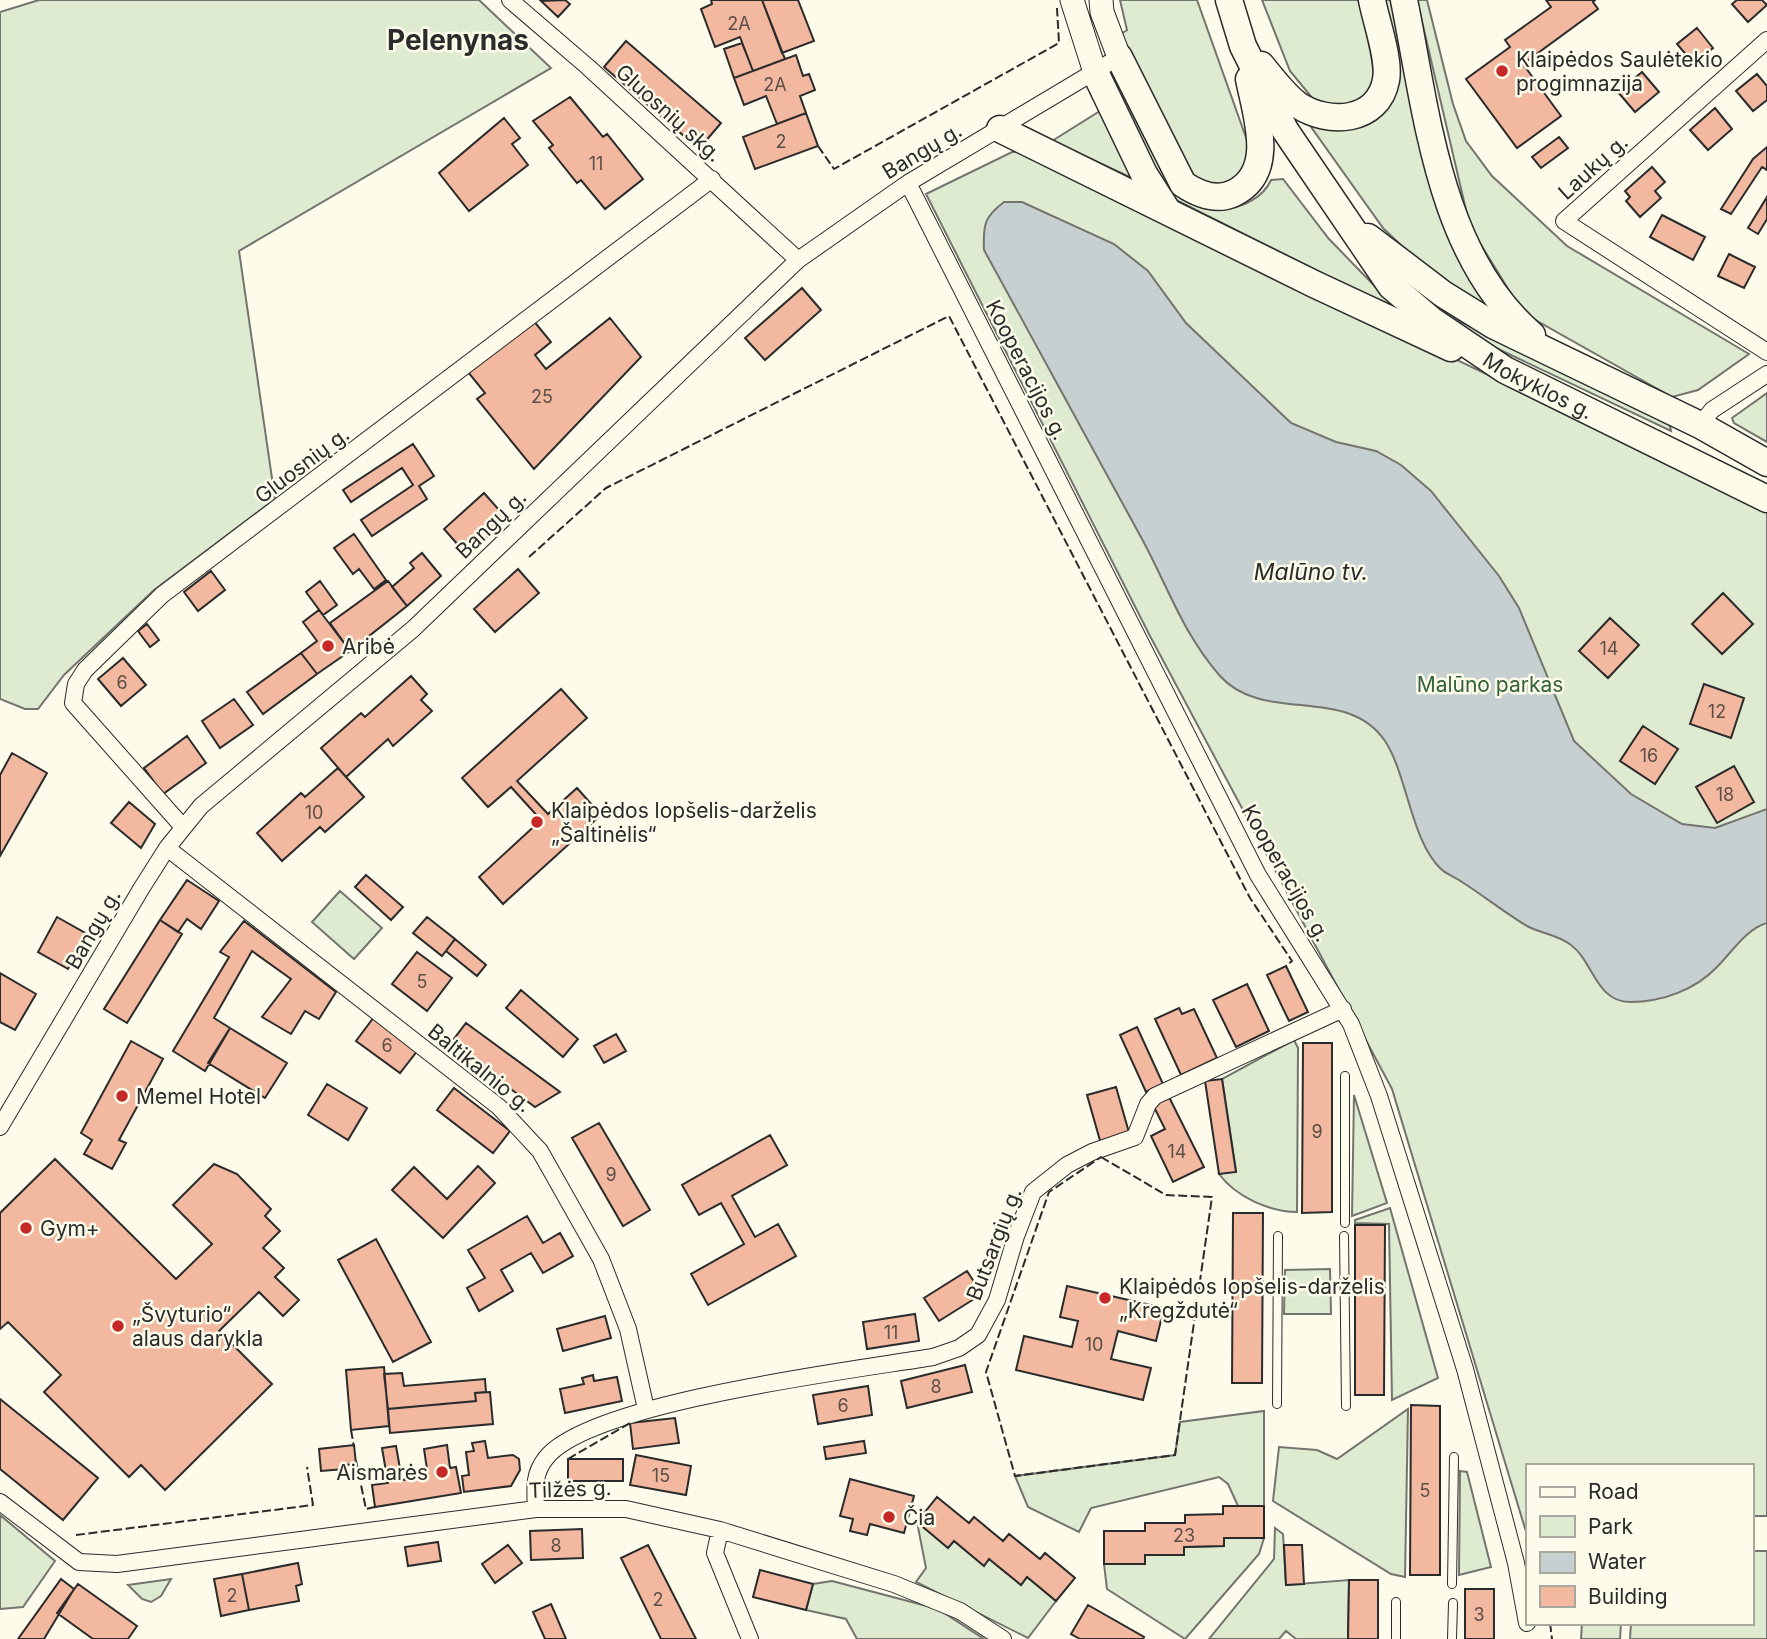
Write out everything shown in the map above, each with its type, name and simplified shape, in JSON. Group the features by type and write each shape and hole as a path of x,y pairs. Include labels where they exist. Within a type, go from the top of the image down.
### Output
{"main road":[{"path":"1072,0 1095,72 1144,174 1167,210"},
{"path":"1101,0 1119,57 1183,184 1196,192 1213,197 1229,196 1244,188 1259,167 1261,143 1243,46"},
{"name":"Mokyklos g.","path":"1229,0 1243,46 1285,130 1321,187 1391,286 1431,320 1505,370 1767,499"},
{"path":"1243,46 1296,104 1319,116 1354,116 1366,111 1376,102 1386,80 1372,0"},
{"path":"1404,0 1445,190 1463,239 1494,294 1511,317 1555,354"},
{"path":"1000,129 1395,323 1505,370"},
{"name":"Mokyklos g.","path":"1349,224 1443,294 1493,324 1700,425 1767,463"},
{"path":"1684,460 1700,425"}],"street":[{"name":"Gluosnių skg.","path":"510,0 712,180 797,260"},
{"name":"Laukų g.","path":"1767,40 1564,221 1767,352"},
{"name":"Bangų g.","path":"0,1127 167,848 183,827 232,778 414,629 797,260 908,183 1119,57"},
{"name":"Gluosnių g.","path":"183,827 73,703 76,684 86,670 162,595 712,180"},
{"name":"Kooperacijos g.","path":"908,183 1258,874 1343,1009 1379,1096 1465,1369 1514,1552 1526,1618"},
{"path":"1700,425 1712,410 1767,374"},
{"name":"Baltikalnio g.","path":"167,848 499,1107 521,1128 540,1151 601,1259 628,1329 646,1409"},
{"name":"Butsargių g.","path":"536,1508 536,1473 547,1456 597,1428 646,1409 933,1357 959,1348 978,1335 997,1300 1016,1236 1033,1192 1067,1165 1092,1152 1135,1137 1148,1104 1155,1096 1343,1009"},
{"name":"Tilžės g.","path":"0,1502 79,1562 117,1564 536,1508 626,1508 720,1530 930,1597 960,1611 1003,1639"},
{"path":"720,1530 715,1553 750,1639"}],"lane":[{"path":"1345,1076 1345,1223"},
{"path":"1277,1404 1278,1236"},
{"path":"1344,1236 1346,1406"},
{"path":"1452,1584 1454,1457"},
{"path":"1396,1602 1396,1639"},
{"path":"1452,1639 1453,1603"}],"green space":[{"path":"39,0 479,0 551,68 239,251 275,499 154,590 64,675 38,709 25,709 0,699 0,12"},
{"path":"1120,0 1197,0 1249,146 1241,182 1225,188 1194,183 1121,34 1127,30"},
{"path":"1262,0 1363,0 1378,66 1374,90 1356,105 1318,105 1290,71"},
{"path":"1385,0 1394,0 1432,193 1452,242 1489,304 1488,309 1424,267 1383,228 1309,124 1340,130 1371,120"},
{"path":"1417,0 1427,0 1453,104 1466,141 1492,176 1567,246 1749,354 1698,390 1672,397 1523,313 1470,227"},
{"path":"1127,95 1165,175 1223,209 1251,201 1263,192 1271,180 1283,179 1329,239 1394,306 1370,297 1174,199 1164,188 1121,98"},
{"path":"1100,111 1132,178 1052,141"},
{"name":"Malūno parkas","path":"1012,152 1024,152 1767,509 1767,1516 1753,1516 1753,1464 1526,1464 1526,1532 1392,1089 1150,636 926,194"},
{"path":"1396,276 1461,322 1669,422 1671,431 1494,347 1440,315"},
{"path":"1767,393 1767,442 1734,423 1732,418"},
{"path":"340,891 382,928 354,959 312,922"},
{"path":"1294,1040 1298,1048 1297,1212 1254,1202 1235,1190 1219,1174 1236,1171 1222,1079"},
{"path":"1354,1095 1387,1203 1352,1216"},
{"path":"1390,1208 1438,1378 1392,1400 1389,1224 1355,1223 1355,1220"},
{"path":"1330,1269 1331,1314 1284,1314 1285,1270"},
{"path":"1408,1409 1405,1577 1391,1574 1273,1501 1279,1447 1317,1450 1337,1459"},
{"path":"1264,1411 1264,1506 1238,1506 1228,1484 1219,1477 1091,1508 1079,1532 1028,1507 1015,1476 1175,1455 1180,1422"},
{"path":"1460,1471 1467,1472 1491,1567 1459,1575"},
{"path":"0,1515 55,1561 23,1607 0,1609"},
{"path":"917,1522 948,1547 954,1541 984,1565 989,1559 1021,1585 1027,1577 1056,1601 1028,1638 916,1582 926,1568"},
{"path":"1275,1528 1283,1534 1286,1585 1349,1580 1348,1639 1296,1639 1286,1631 1279,1639 1209,1639 1274,1559"},
{"path":"1224,1538 1264,1538 1259,1554 1185,1639 1107,1589 1104,1564 1145,1555 1184,1554 1184,1547 1223,1546"},
{"path":"1753,1551 1767,1551 1767,1639 1630,1639 1631,1625 1753,1625"},
{"path":"171,1579 161,1596 151,1602 142,1599 128,1585"},
{"path":"832,1581 938,1609 984,1639 857,1639 846,1619 806,1610 813,1584"},
{"path":"1582,1625 1621,1625 1620,1639 1581,1639"}],"water":[{"name":"Malūno tv.","path":"1004,202 1022,202 1114,244 1148,271 1186,323 1291,423 1336,442 1376,451 1401,465 1431,491 1499,576 1519,608 1574,741 1631,794 1682,824 1715,828 1767,809 1767,923 1752,930 1717,967 1688,988 1654,1000 1619,1000 1602,988 1571,945 1527,926 1441,869 1423,842 1392,755 1385,741 1369,724 1349,714 1327,708 1259,699 1238,691 1220,676 1186,627 1142,539 984,250 986,222 992,212"}],"building":[{"path":"565,0 570,4 558,17 541,1"},
{"path":"711,0 762,0 785,59 753,71 740,37 715,47 701,9 712,4"},
{"path":"762,0 798,0 814,41 782,53"},
{"name":"Klaipėdos Saulėtekio progimnazija","path":"1546,0 1595,0 1593,2 1598,9 1523,64 1561,116 1517,148 1466,79 1510,47 1505,40 1551,7"},
{"path":"1737,0 1762,0 1767,5 1748,22 1732,4"},
{"path":"1697,28 1713,48 1694,64 1677,44"},
{"path":"626,41 721,123 699,149 604,67"},
{"path":"742,43 753,71 734,78 724,49"},
{"path":"796,55 803,76 809,74 815,90 800,96 806,113 777,124 766,96 744,105 734,78"},
{"path":"1642,72 1659,92 1635,112 1618,92"},
{"path":"1757,74 1767,86 1767,100 1753,111 1736,91"},
{"path":"570,97 603,137 607,134 643,179 605,209 581,180 577,183 549,148 553,145 533,121"},
{"path":"1715,108 1732,129 1708,150 1690,130"},
{"path":"806,113 818,146 755,169 743,137"},
{"path":"504,118 520,138 512,144 528,165 469,211 439,173"},
{"path":"1559,137 1568,148 1541,168 1532,157"},
{"path":"1767,147 1767,170 1762,167 1731,214 1721,209 1753,159"},
{"path":"1652,167 1665,182 1655,191 1661,198 1640,217 1626,201 1630,197 1625,191"},
{"path":"1767,197 1767,219 1758,234 1748,228"},
{"path":"1662,215 1705,237 1693,260 1650,237"},
{"path":"1729,254 1755,267 1744,288 1718,276"},
{"path":"802,288 821,310 765,360 745,338"},
{"path":"610,318 641,357 534,469 477,399 485,393 468,372 533,320 551,342 535,355 546,369"},
{"path":"413,444 434,476 419,486 427,499 372,536 361,520 413,485 402,468 351,502 343,490"},
{"path":"484,493 507,519 467,555 444,529"},
{"path":"354,534 386,580 374,589 359,569 353,574 334,548"},
{"path":"422,553 441,576 407,606 392,587 414,568 410,563"},
{"path":"518,569 539,593 495,632 474,609"},
{"path":"211,571 225,590 198,611 184,592"},
{"path":"320,581 337,605 323,615 306,592"},
{"path":"388,581 407,606 350,651 330,623"},
{"path":"1723,593 1753,624 1722,654 1692,624"},
{"name":"Aribė","path":"319,610 350,651 317,674 301,653 317,641 303,622"},
{"path":"1610,618 1639,645 1608,678 1579,651"},
{"path":"147,624 159,640 150,647 138,631"},
{"path":"301,653 317,674 263,714 247,692"},
{"path":"123,658 146,685 121,706 98,679"},
{"path":"411,676 427,694 421,700 432,711 393,746 388,739 346,777 321,748 361,713 365,717"},
{"path":"1704,684 1744,698 1731,738 1690,724"},
{"path":"561,689 587,718 517,781 548,814 577,788 601,815 503,904 479,877 541,820 511,787 488,807 462,778"},
{"path":"234,699 253,725 220,748 202,721"},
{"path":"1643,726 1678,749 1655,784 1620,761"},
{"path":"187,736 206,763 163,794 144,768"},
{"path":"12,753 47,773 0,856 0,775"},
{"path":"1734,766 1754,802 1717,823 1696,787"},
{"path":"338,768 364,797 325,832 320,827 282,861 257,833 301,793 305,797"},
{"path":"129,802 155,824 141,848 111,823"},
{"path":"366,875 403,907 391,920 355,887"},
{"path":"187,880 219,901 201,929 187,919 178,932 160,920"},
{"path":"57,917 87,934 68,969 38,952"},
{"path":"427,917 455,939 442,956 413,933"},
{"path":"160,920 182,934 127,1023 104,1009"},
{"path":"244,921 336,992 319,1019 305,1011 291,1034 262,1017 291,979 252,951 214,1018 230,1028 205,1071 173,1051 229,957 220,952"},
{"path":"455,939 486,965 477,976 446,951"},
{"path":"417,952 452,978 427,1011 392,984"},
{"path":"1286,966 1308,1012 1289,1021 1267,975"},
{"path":"0,973 36,994 15,1030 0,1022"},
{"path":"1247,984 1269,1031 1236,1047 1213,1000"},
{"path":"521,990 578,1039 563,1057 506,1008"},
{"path":"1179,1008 1182,1014 1194,1009 1217,1058 1181,1075 1155,1019"},
{"path":"374,1017 418,1050 400,1073 356,1041"},
{"path":"466,1023 560,1092 535,1107 450,1044"},
{"path":"1137,1027 1163,1084 1146,1092 1120,1035"},
{"path":"230,1028 287,1063 265,1098 208,1063"},
{"path":"616,1034 626,1051 604,1063 594,1046"},
{"name":"Memel Hotel","path":"131,1041 163,1059 119,1140 126,1143 112,1169 84,1154 92,1140 81,1133"},
{"path":"1303,1043 1332,1043 1332,1212 1302,1213"},
{"path":"1222,1079 1236,1172 1219,1174 1205,1081"},
{"path":"327,1084 367,1108 348,1140 308,1115"},
{"path":"1116,1087 1130,1136 1101,1144 1087,1095"},
{"path":"454,1088 510,1131 493,1153 437,1110"},
{"path":"1169,1097 1204,1167 1173,1182 1151,1136 1165,1129 1153,1105"},
{"path":"599,1123 650,1210 623,1226 572,1138"},
{"path":"770,1135 787,1165 732,1196 755,1237 778,1224 796,1256 708,1305 691,1274 744,1244 721,1203 699,1215 682,1185"},
{"name":"„Švyturio“ alaus darykla","path":"55,1159 176,1279 212,1244 173,1205 214,1164 237,1174 271,1209 265,1216 280,1231 263,1248 284,1268 275,1277 299,1300 283,1316 259,1292 219,1331 272,1384 165,1490 141,1465 129,1477 44,1392 61,1375 8,1322 0,1329 0,1213"},
{"path":"478,1166 495,1183 443,1238 392,1190 414,1167 447,1199"},
{"path":"1233,1213 1263,1213 1262,1383 1232,1383"},
{"path":"527,1216 543,1243 560,1233 573,1256 543,1273 531,1253 501,1270 513,1291 479,1311 467,1288 485,1278 468,1250"},
{"path":"1355,1225 1385,1225 1384,1395 1355,1395"},
{"path":"376,1239 431,1342 393,1362 338,1260"},
{"path":"967,1271 982,1294 939,1321 924,1298"},
{"path":"1067,1286 1164,1308 1156,1341 1118,1331 1111,1359 1151,1368 1143,1400 1016,1370 1024,1336 1072,1347 1078,1321 1060,1317"},
{"path":"915,1314 919,1341 867,1349 863,1322"},
{"path":"605,1316 611,1338 563,1351 557,1329"},
{"path":"965,1365 972,1392 907,1408 901,1381"},
{"path":"384,1367 389,1426 351,1430 346,1370"},
{"path":"402,1373 404,1386 485,1379 486,1392 475,1393 476,1401 388,1409 384,1374"},
{"path":"593,1375 594,1381 617,1377 622,1401 565,1413 560,1389 584,1384 582,1378"},
{"path":"868,1386 872,1415 818,1424 813,1395"},
{"name":"Aismarės","path":"490,1392 493,1424 390,1433 388,1409 476,1401 475,1393"},
{"path":"0,1399 98,1478 63,1520 0,1469"},
{"path":"1411,1405 1440,1406 1440,1575 1410,1575"},
{"path":"675,1418 679,1443 633,1449 630,1423"},
{"path":"485,1441 488,1458 513,1455 519,1459 520,1470 511,1486 464,1492 462,1476 469,1475 466,1452 474,1451 472,1443"},
{"path":"864,1441 866,1453 826,1459 824,1447"},
{"path":"354,1445 356,1464 345,1465 345,1469 321,1471 319,1449"},
{"name":"Aismarės","path":"447,1445 450,1468 456,1467 461,1493 375,1507 372,1485 388,1483 382,1448 396,1446 402,1480 428,1476 424,1449"},
{"path":"636,1455 691,1466 686,1495 630,1485"},
{"path":"568,1459 623,1459 623,1481 568,1481"},
{"path":"850,1479 914,1496 904,1533 870,1524 867,1535 850,1531 853,1519 840,1516"},
{"path":"937,1497 969,1523 974,1517 1003,1541 1009,1534 1040,1559 1045,1553 1075,1578 1056,1601 1027,1577 1021,1585 989,1559 984,1566 954,1541 948,1548 917,1522"},
{"path":"1223,1506 1264,1506 1264,1538 1224,1538 1224,1546 1184,1547 1184,1555 1145,1555 1145,1564 1104,1564 1104,1531 1145,1531 1145,1523 1185,1523 1185,1515 1223,1514"},
{"path":"582,1529 583,1558 531,1560 530,1531"},
{"path":"438,1542 441,1561 408,1566 405,1547"},
{"path":"508,1545 522,1563 495,1583 482,1564"},
{"path":"648,1545 696,1639 661,1639 621,1558"},
{"path":"1284,1545 1302,1545 1304,1584 1286,1585"},
{"path":"298,1563 302,1584 296,1586 299,1601 249,1610 242,1574"},
{"path":"760,1570 813,1584 806,1610 753,1597"},
{"path":"242,1574 249,1610 221,1616 214,1579"},
{"path":"61,1579 74,1589 44,1639 18,1639"},
{"path":"1349,1580 1378,1580 1378,1639 1348,1639"},
{"path":"78,1584 137,1626 128,1639 93,1639 57,1613"},
{"path":"1465,1589 1494,1589 1494,1639 1465,1639"},
{"path":"551,1604 566,1639 545,1639 533,1612"},
{"path":"1088,1605 1144,1637 1143,1639 1080,1639 1071,1634"}],"fence":[{"path":"818,146 834,169 1059,43 1057,8"},
{"path":"529,557 606,488 949,316 1250,898 1292,961 1286,966"},
{"path":"1101,1157 1166,1195 1212,1197 1175,1455 1015,1476 986,1372 1049,1192 1101,1157"},
{"path":"568,1459 630,1423"},
{"path":"351,1430 354,1447"},
{"path":"356,1461 366,1509 375,1507"},
{"path":"76,1535 313,1505 307,1467"},
{"path":"1550,1625 1552,1639"}],"place":[{"name":"Klaipėdos Saulėtekio progimnazija","path":"1502,71"},
{"name":"Aribė","path":"328,646"},
{"name":"Klaipėdos lopšelis-darželis „Šaltinėlis“","path":"537,822"},
{"name":"Memel Hotel","path":"122,1096"},
{"name":"Gym+","path":"26,1228"},
{"name":"Klaipėdos lopšelis-darželis „Kregždutė“","path":"1105,1298"},
{"name":"„Švyturio“ alaus darykla","path":"118,1326"},
{"name":"Aismarės","path":"442,1472"},
{"name":"Čia","path":"889,1517"}],"district":[{"name":"Pelenynas","path":"458,40"}]}
